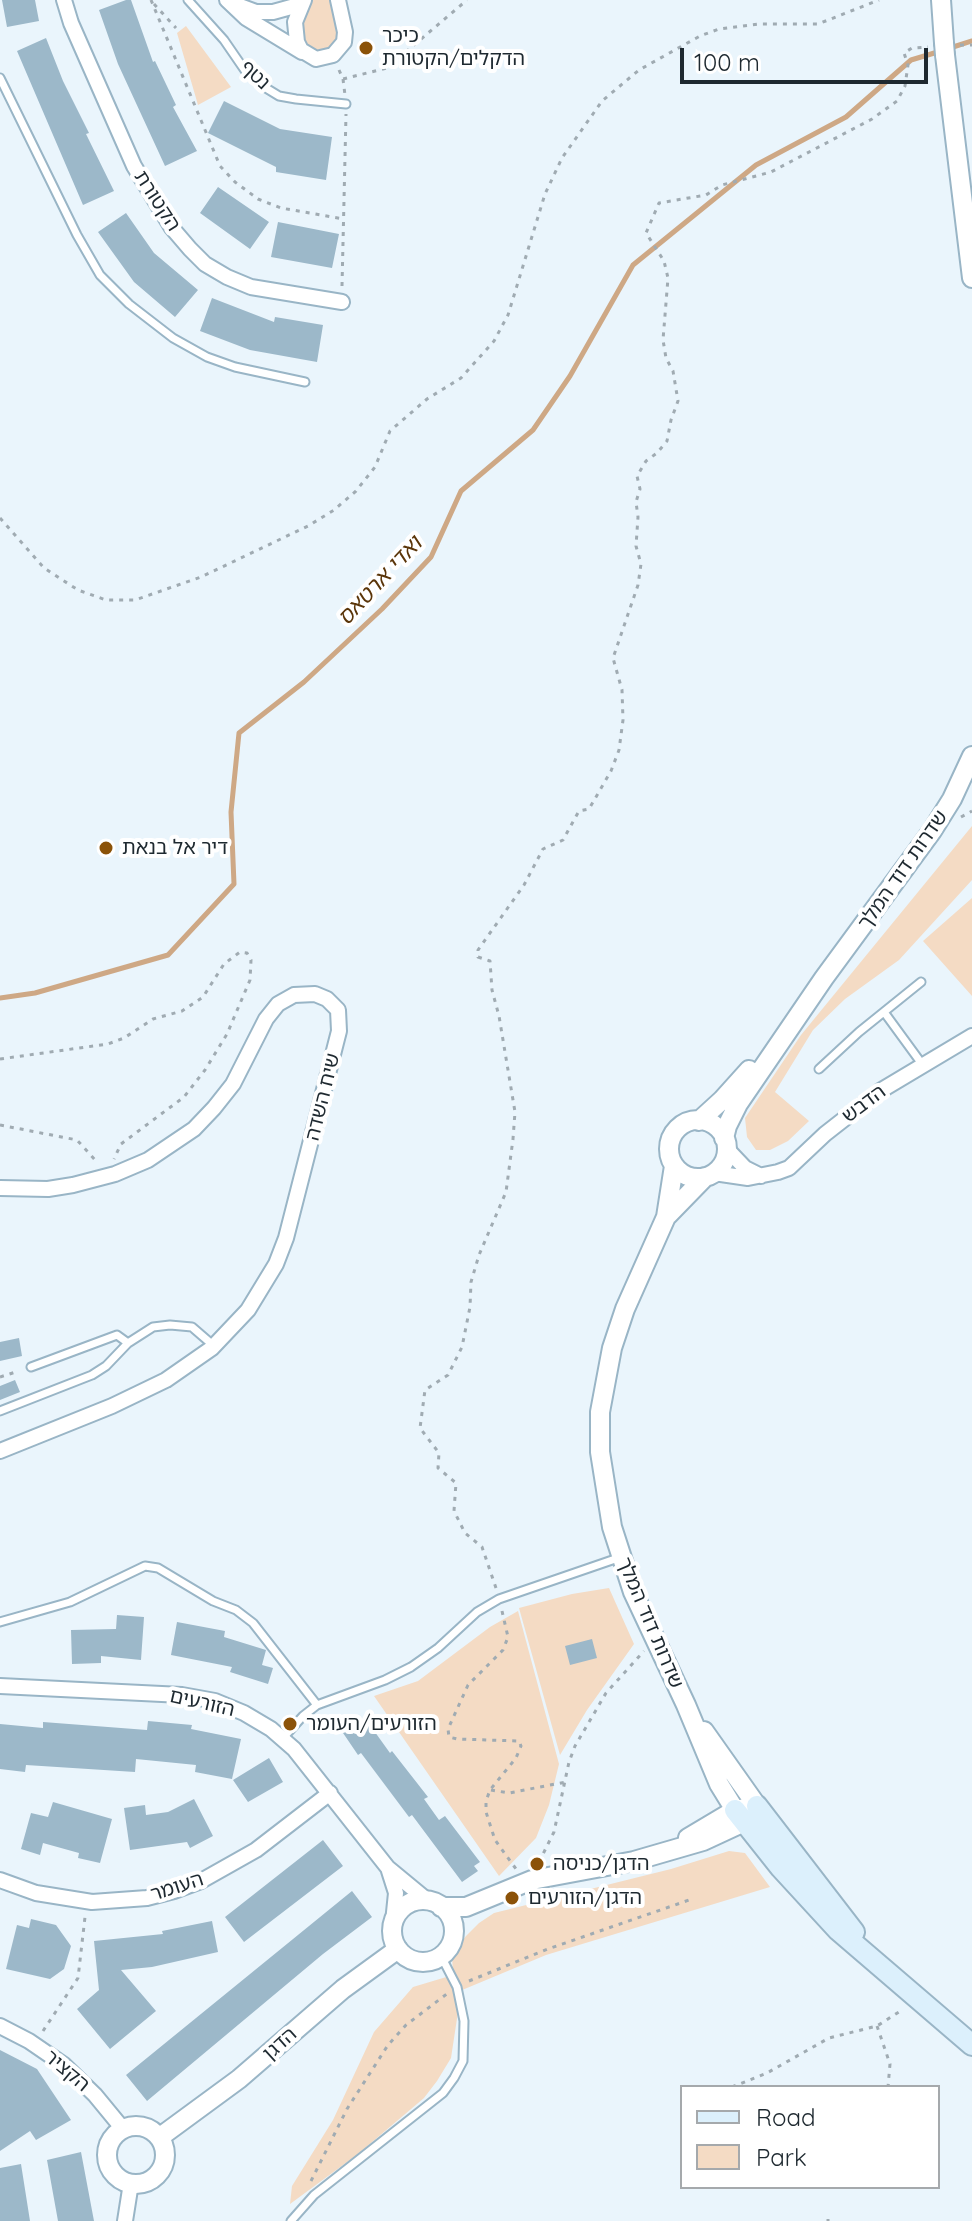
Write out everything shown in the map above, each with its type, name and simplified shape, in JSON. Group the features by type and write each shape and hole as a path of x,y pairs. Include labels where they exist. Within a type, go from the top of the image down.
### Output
{"main road":[{"path":"745,1813 817,1909 972,2045"}],"street":[{"name":"הקטורת","path":"64,0 83,52 134,166 172,228 190,249 205,264 251,287 342,302"},
{"path":"228,0 256,12 273,12 303,2"},
{"path":"228,0 246,18 316,59 333,55 344,42 345,32 338,0"},
{"path":"941,0 943,48 972,278"},
{"path":"303,2 295,22 296,34 301,50 308,55"},
{"name":"שדרות דוד המלך","path":"725,1143 727,1126 738,1104 824,978 932,831 952,799 972,756"},
{"name":"שדרות דוד המלך","path":"699,1121 736,1085 824,978"},
{"name":"שיח השדה","path":"0,1188 48,1189 112,1176 148,1160 171,1146 214,1108 233,1084 266,1019 278,1004 294,995 307,994 322,997 336,1006 339,1031 286,1238 263,1288 248,1310 214,1346 190,1365 140,1394 0,1451"},
{"name":"הדבש","path":"709,1175 761,1176 789,1168 848,1114 922,1064 972,1036"},
{"path":"725,1143 723,1162 709,1175 687,1176 674,1166 669,1145 674,1132 686,1123 699,1121 714,1126 745,1168 761,1176"},
{"name":"שדרות דוד המלך","path":"674,1166 666,1217 625,1309 612,1348 600,1412 604,1489 621,1557 653,1638 745,1813"},
{"name":"שדרות דוד המלך","path":"666,1217 709,1175"},
{"name":"הזורעים","path":"0,1686 164,1694 199,1698 244,1713 283,1738 403,1883 434,1904"},
{"name":"העומר","path":"0,1880 36,1893 87,1902 147,1898 201,1881 256,1850 330,1793"},
{"path":"393,1922 408,1904 466,1907 526,1882 634,1861 703,1841 745,1813"},
{"path":"385,1863 396,1893 392,1936 404,1956 418,1962 427,1962 446,1948 483,1900"},
{"path":"434,1904 452,1921 446,1948"},
{"name":"הדגן","path":"160,2137 239,2079 343,1989 398,1949"},
{"name":"הקציר","path":"0,2026 35,2044 81,2079 123,2129"},
{"path":"146,2127 160,2137 165,2155 160,2172 145,2182 131,2183 115,2175 107,2159 110,2141 123,2129 146,2127"},
{"path":"125,2221 131,2183"}],"lane":[{"name":"נטף","path":"188,0 224,40 246,72 261,85 279,96 346,104"},
{"path":"0,78 77,235 100,275 129,304 173,338 207,357 235,367 305,382"},
{"path":"819,1069 921,982"},
{"path":"884,1012 922,1064"},
{"path":"0,1411 92,1375 106,1366 128,1343 153,1327 192,1327 214,1346"},
{"path":"31,1367 117,1335 128,1343"},
{"path":"283,1738 317,1705 411,1667 438,1648 477,1612 499,1599 621,1557"},
{"path":"0,1622 70,1602 145,1566 158,1568 213,1601 236,1610 253,1623 317,1705"},
{"path":"291,2221 314,2195 443,2093 454,2078 463,2061 464,2021 446,1948"}],"path":[{"path":"343,79 387,68 467,0"},
{"path":"0,518 44,568 78,590 106,600 135,600 201,577 308,526 356,491 375,467 390,431 427,399 461,378 494,341 508,315 545,194 562,158 602,101 639,70 700,36 719,29 758,24 818,24 879,0"},
{"path":"152,1 220,166 258,199 281,208 344,219"},
{"path":"152,1 176,28"},
{"path":"653,1638 606,1693 587,1724 569,1762 554,1832 526,1882 495,1840 486,1812 490,1790 516,1758 521,1746 519,1741 449,1737 448,1729 468,1685 495,1660 508,1637 482,1547 465,1533 454,1511 456,1483 438,1468 439,1453 420,1428 425,1390 448,1375 462,1347 475,1269 506,1192 513,1139 515,1112 492,990 490,961 478,957 478,950 524,885 543,849 563,840 579,811 589,809 619,750 623,720 622,690 613,658 638,585 641,564 636,546 636,502 640,489 637,476 646,461 667,441 678,401 663,340 668,278 664,261 646,233 659,203 706,195 722,185 771,172 872,119 897,101 905,86 908,65 904,53 912,48 972,45"},
{"path":"333,55 343,79 346,104 342,302"},
{"path":"0,1059 108,1044 124,1038 153,1019 182,1011 203,997 224,964 240,952 247,953 251,960 250,980 227,1034 184,1097 121,1144 114,1157 112,1176"},
{"path":"0,1125 77,1140 112,1176"},
{"path":"0,1377 31,1367"},
{"path":"490,1790 509,1793 566,1782"},
{"path":"35,2044 78,1978 87,1902"},
{"path":"737,2085 767,2073 829,2038 877,2026 919,2000"},
{"path":"877,2026 890,2064 888,2085"}],"green space":[{"path":"312,0 329,0 333,6 337,40 324,51 311,49 304,40 303,24"},
{"path":"186,26 231,87 198,105 177,33"},
{"path":"972,826 972,880 899,960 845,999 813,1030 775,1092 809,1121 788,1141 770,1150 756,1150 747,1137 745,1118 801,1035"},
{"path":"972,898 972,996 923,941"},
{"path":"609,1588 634,1644 587,1710 560,1755 519,1608"},
{"path":"518,1611 559,1764 549,1805 536,1838 499,1876 374,1696 418,1681 490,1627"},
{"path":"729,1851 745,1853 770,1887 546,1955 455,1993 458,2012 451,2058 424,2098 358,2154 290,2204 292,2186 333,2120 374,2032 413,1987 453,1975 452,1955 479,1923 494,1913 671,1869"}],"building":[{"path":"2,0 35,0 39,21 7,27"},
{"path":"131,0 153,62 197,151 165,166 118,64 99,10"},
{"path":"46,38 89,133 86,134 114,191 83,205 17,51"},
{"path":"224,101 280,129 332,137 326,180 276,172 276,167 208,133"},
{"path":"218,187 269,222 250,249 200,213"},
{"path":"126,213 154,253 198,290 175,317 134,282 98,232"},
{"path":"278,222 339,234 332,268 271,257"},
{"path":"212,298 274,322 275,317 323,325 317,362 250,350 200,331"},
{"path":"19,1338 22,1356 0,1361 0,1342"},
{"path":"15,1380 20,1392 0,1400 0,1386"},
{"path":"117,1615 144,1617 141,1660 101,1656 101,1663 72,1664 71,1630 116,1629"},
{"path":"177,1622 225,1631 224,1637 266,1650 262,1665 273,1668 268,1684 230,1672 232,1667 171,1655"},
{"path":"592,1639 597,1658 570,1665 565,1646"},
{"path":"357,1719 360,1725 367,1721 390,1753 392,1751 428,1797 424,1799 439,1820 445,1816 480,1862 474,1866 478,1871 462,1882 412,1815 409,1817 361,1753 358,1755 341,1730"},
{"path":"148,1721 192,1725 191,1729 241,1739 232,1779 195,1772 196,1765 136,1759 135,1772 26,1765 25,1772 0,1769 0,1724 43,1728 43,1722 147,1730"},
{"path":"269,1758 283,1782 248,1802 233,1780"},
{"path":"194,1799 213,1836 190,1848 187,1842 130,1850 124,1808 145,1805 146,1815 168,1812"},
{"path":"53,1802 112,1819 100,1863 78,1858 79,1853 43,1843 40,1855 21,1849 31,1813 48,1817"},
{"path":"323,1840 343,1866 244,1942 225,1917"},
{"path":"352,1891 372,1917 147,2101 126,2075"},
{"path":"31,1919 56,1925 71,1946 64,1969 50,1979 6,1969 17,1925 29,1928"},
{"path":"212,1921 218,1952 152,1967 121,1970 156,2011 110,2049 77,2009 99,1990 94,1941 163,1934 162,1931"},
{"path":"0,2050 37,2069 71,2120 36,2140 30,2131 0,2151"},
{"path":"81,2152 94,2221 58,2221 47,2160"},
{"path":"21,2164 30,2221 0,2221 0,2168"}],"waterway":[{"name":"ואדי ארטאס","path":"950,48 972,41"},
{"name":"ואדי ארטאס","path":"0,998 35,993 168,955 234,884 231,812 239,733 304,682 382,609 431,557 461,491 533,430 570,376 633,265 756,165 846,117 911,60 941,51"}],"place":[{"name":"כיכר הדקלים/הקטורת","path":"366,48"},
{"name":"דיר אל בנאת","path":"106,848"},
{"name":"הזורעים/העומר","path":"290,1724"},
{"name":"הדגן/כניסה","path":"537,1864"},
{"name":"הדגן/הזורעים","path":"512,1898"}]}
